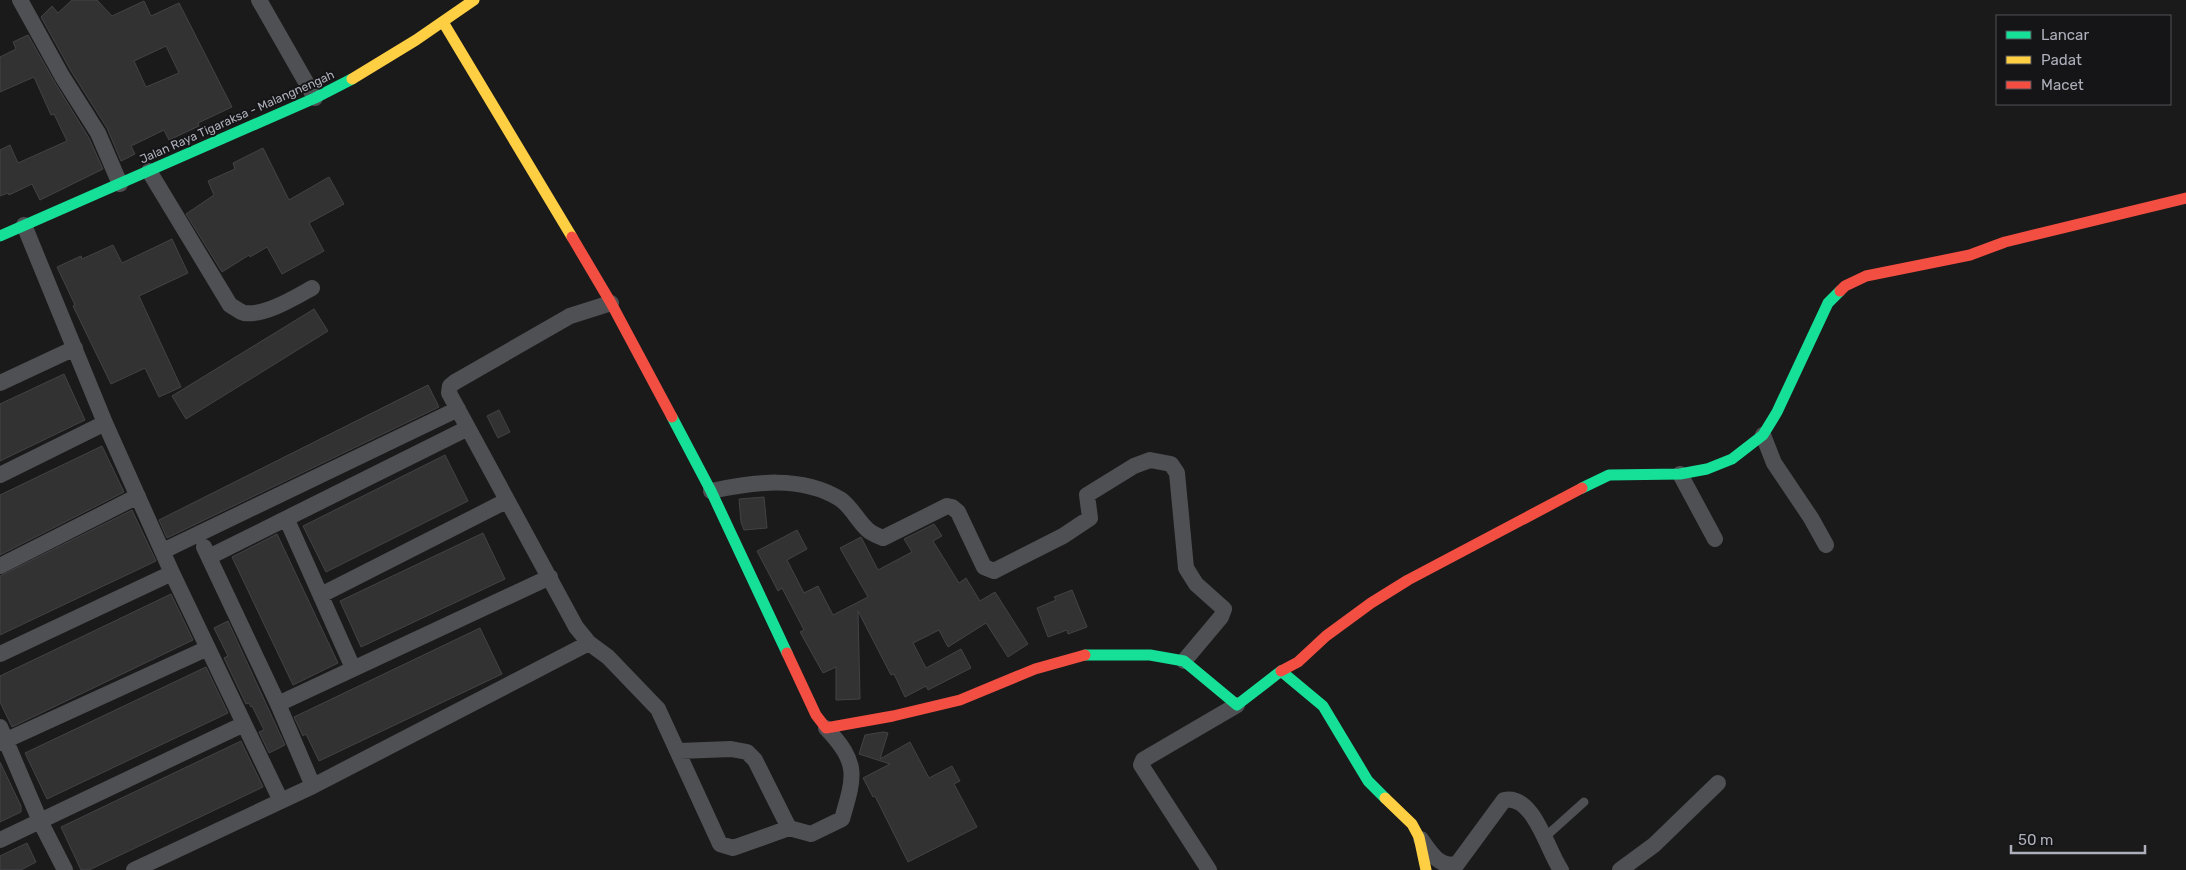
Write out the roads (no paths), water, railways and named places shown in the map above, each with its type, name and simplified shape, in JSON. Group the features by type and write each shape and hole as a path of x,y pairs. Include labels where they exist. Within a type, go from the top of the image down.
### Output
{"street":[{"path":"20,0 62,76 94,126 120,184"},
{"path":"259,0 315,98"},
{"name":"Jalan Raya Tigaraksa - Malangnengah","path":"0,236 149,172 361,76 444,22 474,0"},
{"path":"444,22 611,303 711,490 816,715 847,754 852,773 850,794 842,819 810,834 789,828 733,848 720,844 679,751 658,709 608,657 589,643 576,627 449,393 450,386 570,316 611,303"},
{"path":"149,172 230,305 244,313 259,311 283,304 312,288"},
{"path":"1209,870 1141,765 1143,760 1237,705 1281,671 1298,662 1326,636 1371,603 1439,562 1522,521 1596,480 1609,475 1680,474 1707,469 1732,459 1764,434 1777,412 1828,303 1845,286 1866,276 1970,254 2004,242 2186,198"},
{"path":"24,225 105,423 172,573 281,801"},
{"path":"0,383 75,348"},
{"path":"163,551 458,409"},
{"path":"0,475 105,423"},
{"path":"209,557 287,520 468,428"},
{"path":"1764,434 1774,464 1811,518 1826,545"},
{"path":"711,490 751,483 787,483 821,490 842,500 870,532 883,538 946,506 952,507 958,512 984,567 994,571 1063,536 1090,518 1087,495 1134,466 1150,460 1171,464 1177,473 1186,568 1196,584 1224,609 1221,616 1184,661"},
{"path":"1680,474 1715,539"},
{"path":"0,566 138,496"},
{"path":"321,596 506,501"},
{"path":"287,520 353,668"},
{"path":"199,535 278,704 313,786"},
{"path":"0,654 172,573"},
{"path":"278,704 550,577"},
{"path":"134,870 313,786 589,643"},
{"path":"65,870 40,821 2,737 208,648"},
{"path":"826,728 893,716 960,700 1035,669 1081,655 1150,655 1184,661 1237,705"},
{"path":"1281,671 1323,706 1374,790 1405,814 1431,854 1442,862 1448,866 1456,864 1504,800 1511,798 1517,800 1528,809 1561,870"},
{"path":"0,840 244,724"},
{"path":"679,751 731,749 746,752 755,760 789,828"},
{"path":"1620,870 1654,845 1718,783"},
{"path":"1417,833 1426,870"}],"lane":[{"path":"1544,838 1584,802"}]}
